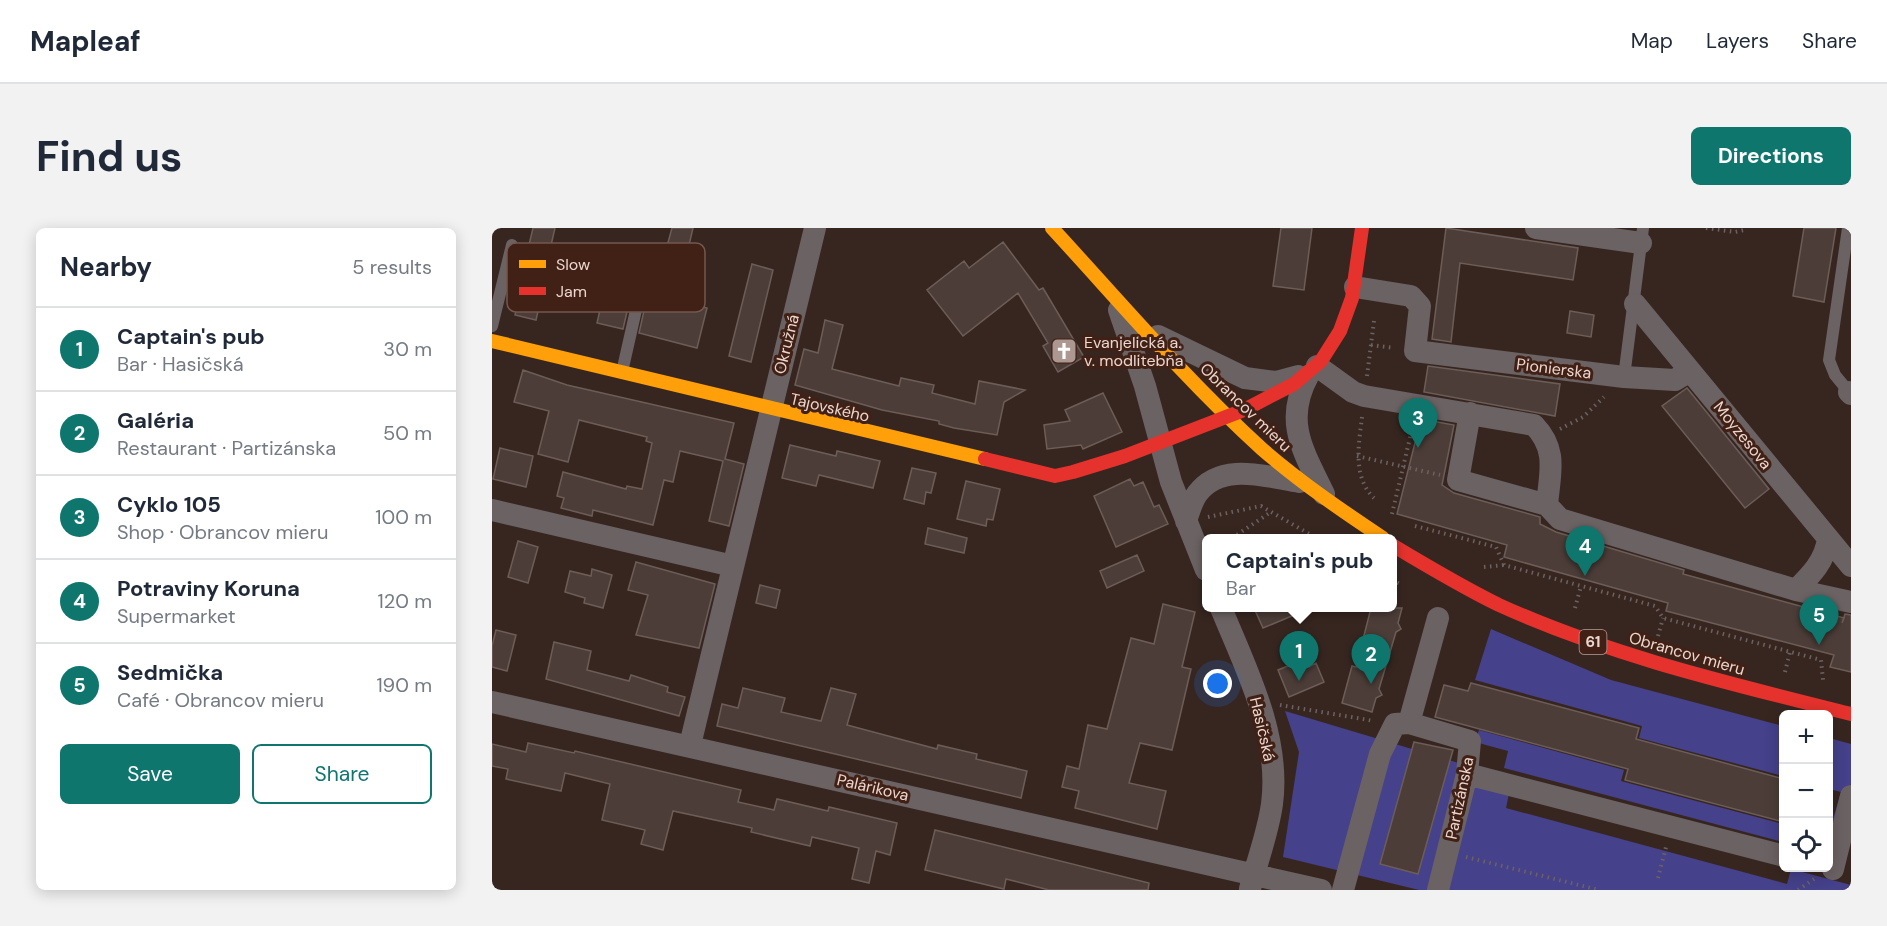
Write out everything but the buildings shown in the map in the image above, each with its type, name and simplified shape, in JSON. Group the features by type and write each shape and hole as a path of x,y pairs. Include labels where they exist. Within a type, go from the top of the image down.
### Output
{"street":[{"name":"Okružná","path":"690,745 814,228"},
{"name":"Obrancov mieru","path":"1052,228 1229,417 1304,483 1377,534"},
{"path":"1327,501 1301,445 1295,418 1299,393 1344,324 1355,287 1362,228"},
{"path":"1536,228 1642,236"},
{"path":"1355,287 1379,290"},
{"name":"Pionierska","path":"1379,290 1411,296 1420,306 1415,351 1624,377 1675,380 1690,371"},
{"path":"1112,293 1145,386 1159,443 1202,560"},
{"name":"Moyzesova","path":"1635,304 1851,566"},
{"path":"1145,328 1245,378 1276,382 1314,369 1364,396 1534,424 1546,437 1551,449 1547,505"},
{"name":"Tajovského","path":"492,341 1055,476 1089,470 1229,417"},
{"path":"1229,417 1266,400 1314,369"},
{"path":"1470,413 1458,480 1547,505 1560,519 1796,590 1851,602"},
{"path":"1186,521 1196,494 1211,480 1228,474 1245,473 1304,483"},
{"path":"492,510 733,566"},
{"path":"1796,590 1815,570 1826,551 1828,539"},
{"name":"Obrancov mieru","path":"1397,547 1436,574 1534,621 1686,671 1851,714"},
{"name":"Hasičská","path":"1223,612 1260,705 1273,759 1272,804 1252,883"},
{"path":"1343,890 1380,754 1402,724 1438,618"},
{"name":"Palárikova","path":"492,702 690,745 1252,883"},
{"name":"Partizánska","path":"1402,724 1470,741 1467,774 1438,890"},
{"path":"1467,774 1779,855"},
{"path":"1837,870 1851,796"},
{"path":"1252,883 1321,890"}],"lane":[{"path":"1848,228 1829,360 1835,375 1850,393"},
{"path":"1624,377 1642,236"},
{"path":"492,326 507,265"},
{"path":"622,373 636,312"}],"path":[{"path":"1706,228 1735,232 1744,230"},
{"path":"1375,499 1367,492 1357,456 1379,290"},
{"path":"1546,437 1583,417 1624,377"},
{"path":"1391,514 1418,404"},
{"path":"1357,456 1435,474"},
{"path":"1210,528 1206,518 1261,506 1309,534"},
{"path":"1383,507 1398,519"},
{"path":"1238,534 1271,512"},
{"path":"1425,537 1405,524 1496,547 1504,564"},
{"path":"1486,573 1475,568 1504,564 1655,606 1663,618 1821,660 1823,683"},
{"path":"1575,608 1581,586"},
{"path":"1564,604 1584,612"},
{"path":"1658,636 1663,618"},
{"path":"1647,633 1670,639"},
{"path":"1785,672 1790,652"},
{"path":"1773,669 1794,675"},
{"path":"1814,680 1833,685"},
{"path":"1274,704 1402,724"},
{"path":"1658,878 1671,827"},
{"path":"1447,852 1599,890"}],"shaded area":[{"path":"1491,629 1611,680 1779,725 1779,775 1639,738 1642,726 1475,680"},
{"path":"1285,711 1512,779 1506,808 1787,884 1790,872 1802,872 1851,885 1851,890 1419,890 1283,857 1299,752"},
{"path":"1479,730 1624,770 1621,781 1779,823 1779,841 1504,768 1508,751 1475,742"},
{"path":"1833,739 1851,744 1851,784 1833,856 1833,819 1841,792 1833,790"}],"traffic: slow":[{"path":"1052,228 1155,341 1234,423 1291,473 1377,534"},
{"path":"492,341 985,459"}],"traffic: jam":[{"path":"985,459 1055,476 1073,472 1125,456 1244,410 1294,384 1321,361 1340,331 1352,298 1362,228"},
{"path":"1397,548 1458,584 1541,623 1672,667 1851,714"}],"place":[{"name":"Evanjelická a. v. modlitebňa","path":"1064,351"},
{"name":"Cyklo 105","path":"1418,448"},
{"name":"Potraviny Koruna","path":"1585,576"},
{"name":"Sedmička","path":"1819,645"},
{"name":"Captain's pub","path":"1299,681"},
{"name":"Galéria","path":"1371,684"}]}
